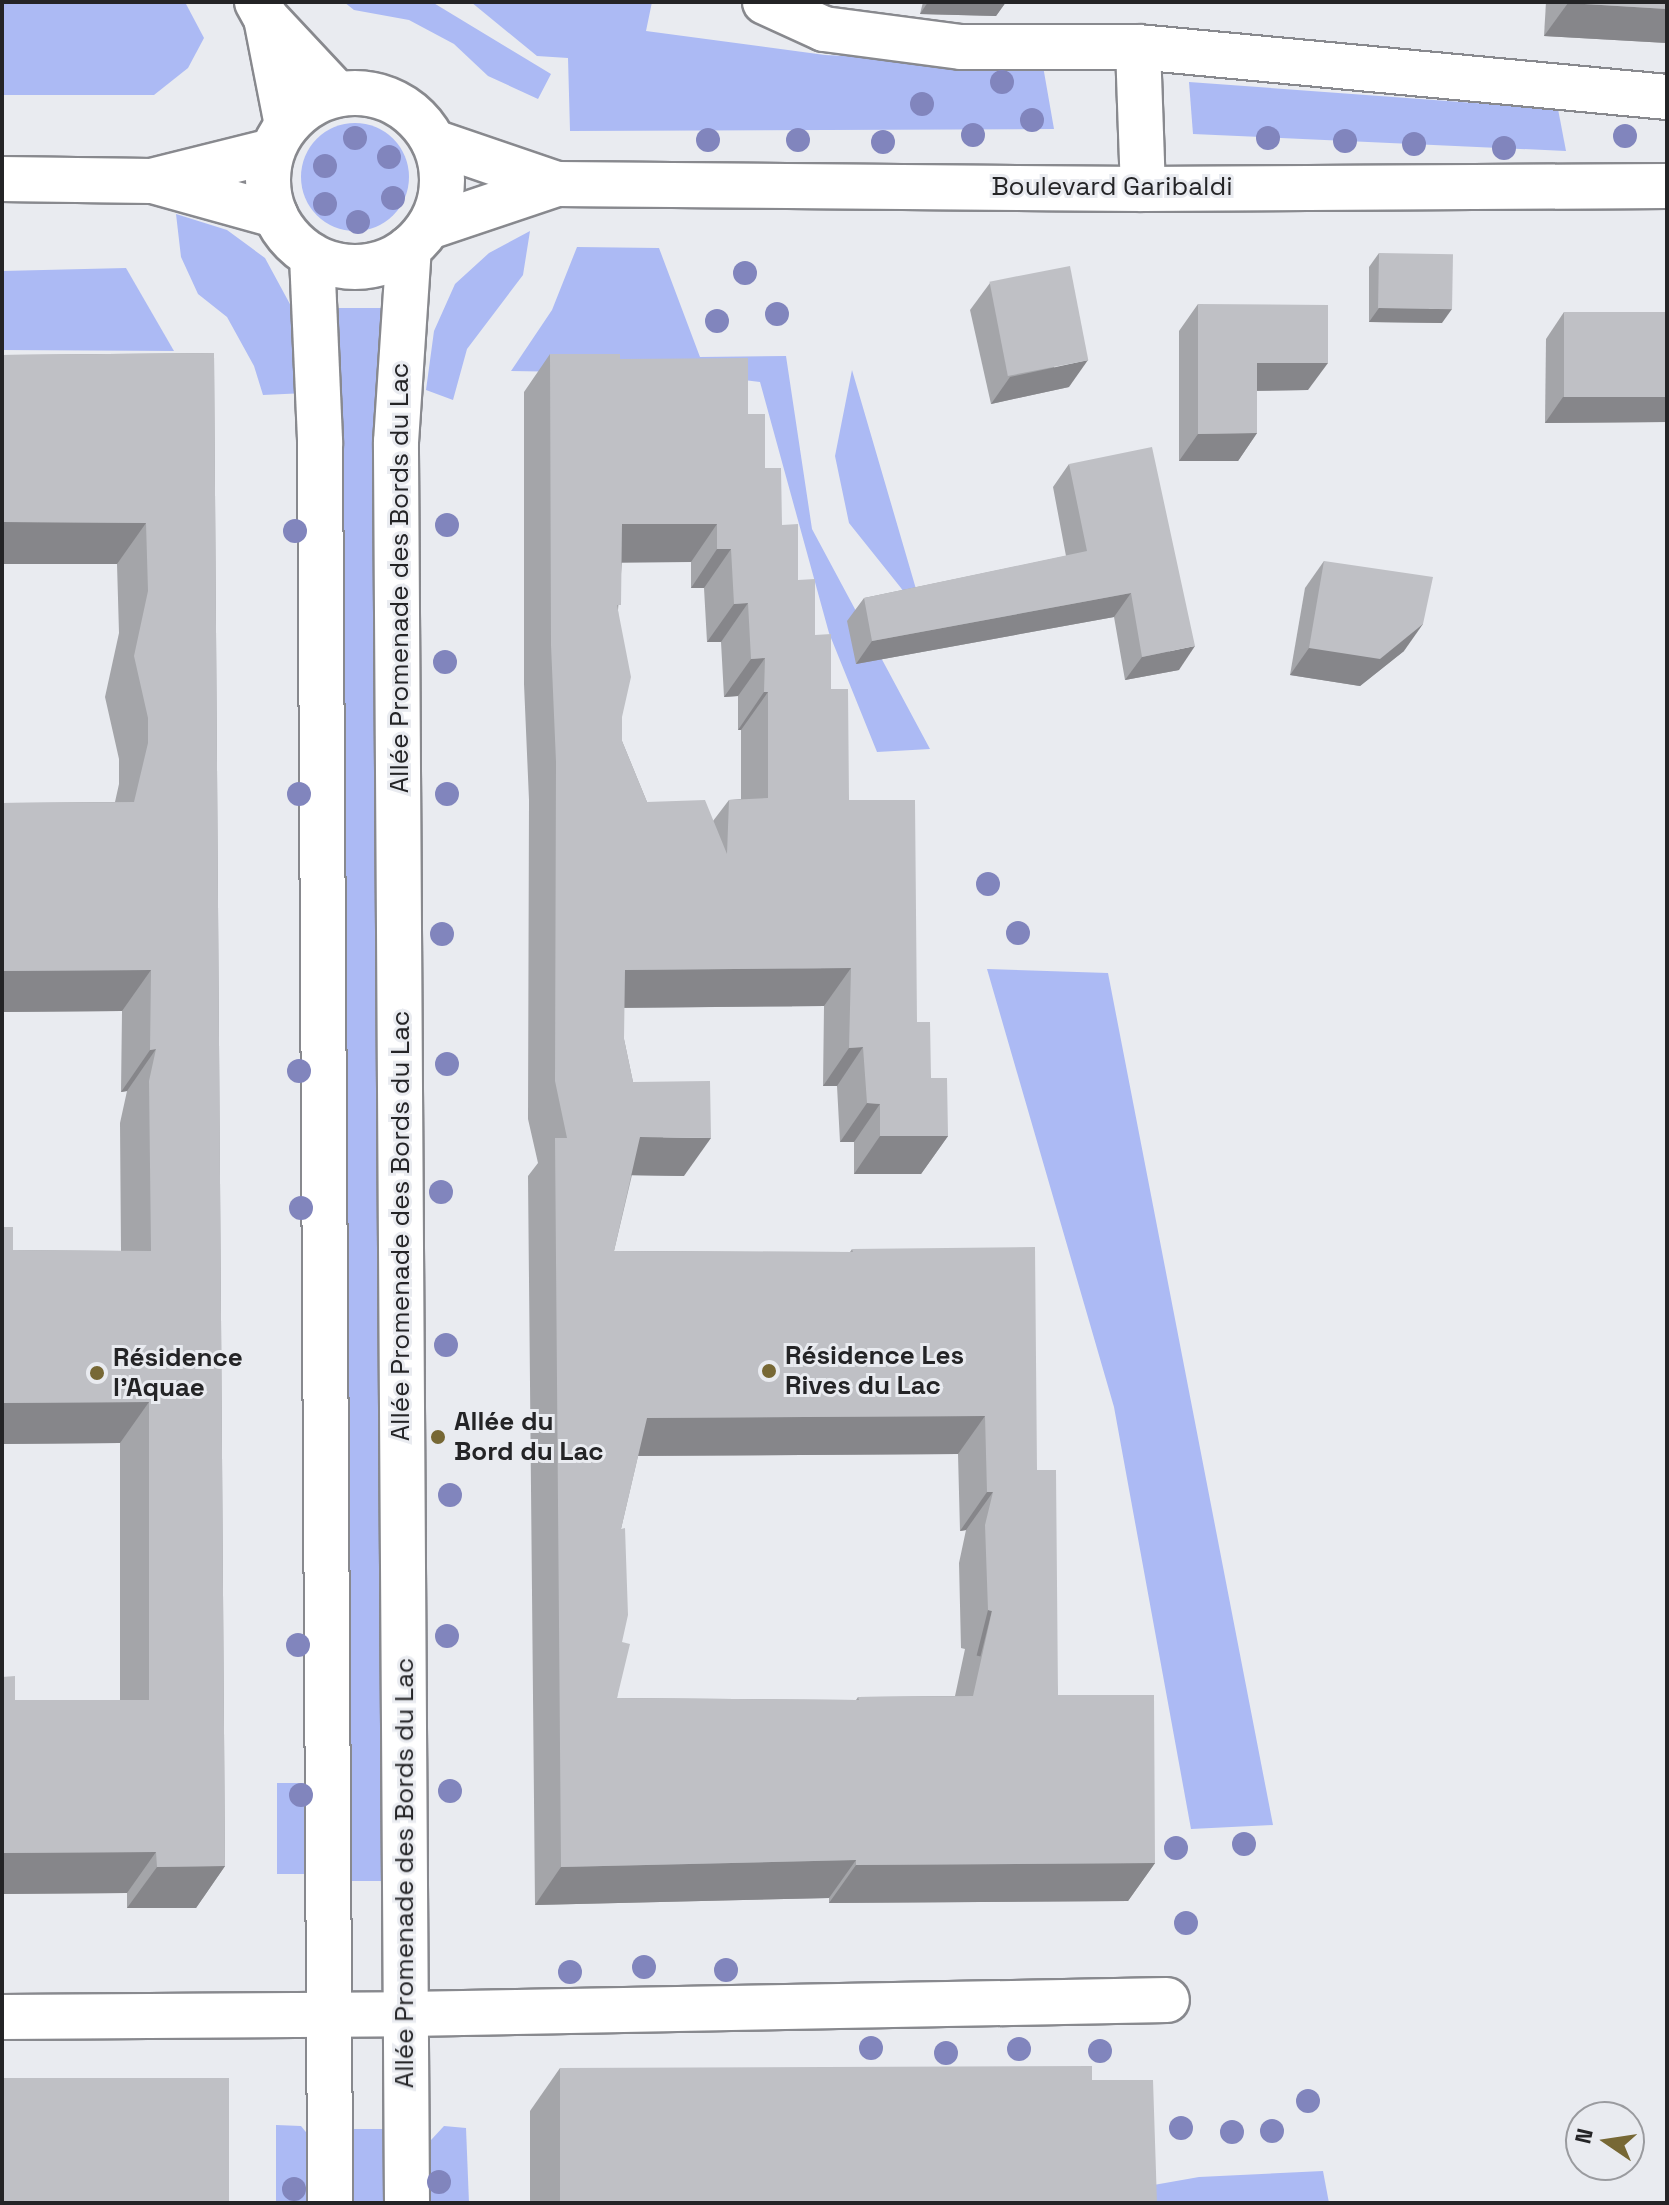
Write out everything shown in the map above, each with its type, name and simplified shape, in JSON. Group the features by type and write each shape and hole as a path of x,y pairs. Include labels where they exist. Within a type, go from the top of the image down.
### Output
{"street":[{"path":"765,2 824,29 961,47 1138,47 1667,97"},
{"path":"262,10 337,94"},
{"path":"151,181 280,138 309,104 337,94 366,92 394,101 417,118 434,142 442,170 440,200 419,238 387,261 362,267 337,265 312,256 297,245 275,215 268,194 280,138 262,10"},
{"path":"1138,47 1143,189"},
{"name":"Boulevard Garibaldi","path":"434,142 557,184 1143,189 1667,186"},
{"path":"2,179 151,181 275,215"},
{"name":"Boulevard Garibaldi","path":"419,238 557,184"},
{"name":"Allée Promenade des Bords du Lac","path":"407,2203 396,442 419,238"},
{"path":"312,256 320,442 330,2203"},
{"path":"2,2017 406,2014 1167,2000"}],"shaded area":[{"path":"2,2 185,2 204,38 188,68 154,95 2,95"},
{"path":"344,2 432,2 551,74 538,99 488,76 454,44 409,20 354,10"},
{"path":"471,2 652,2 646,31 825,55 1043,66 1054,129 570,131 568,58 537,56"},
{"path":"1189,82 1558,109 1566,151 1193,134"},
{"path":"355,123 376,127 393,139 405,156 409,177 405,198 393,215 376,227 355,231 334,227 317,215 305,198 301,177 305,156 317,139 334,127"},
{"path":"176,214 227,230 265,258 291,306 306,393 263,395 254,366 227,317 198,294 181,257"},
{"path":"530,231 523,275 467,349 453,400 426,390 434,331 455,284 489,253"},
{"path":"577,247 659,248 700,357 786,356 812,529 930,749 877,752 829,633 760,382 695,374 511,371 552,310"},
{"path":"126,268 174,351 2,350 2,271"},
{"path":"337,308 384,308 384,1881 337,1881"},
{"path":"852,370 928,630 901,588 849,523 835,456"},
{"path":"987,969 1108,973 1273,1825 1191,1829 1114,1407"},
{"path":"277,1783 313,1783 313,1874 277,1874"},
{"path":"276,2125 301,2126 314,2142 315,2203 276,2203"},
{"path":"444,2126 466,2128 469,2203 431,2203 431,2140"},
{"path":"349,2129 387,2129 387,2203 349,2203"},
{"path":"1323,2171 1329,2203 1150,2203 1148,2186 1199,2177"}],"building":[{"path":"1667,2 1667,9 1568,3"},
{"path":"1379,253 1453,254 1452,309 1378,308"},
{"path":"1070,266 1088,360 1008,376 990,282"},
{"path":"1198,304 1328,305 1328,363 1257,363 1257,433 1198,434"},
{"path":"1564,312 1667,312 1667,397 1564,397"},
{"path":"214,353 225,1866 157,1867 156,1852 2,1853 2,1677 15,1676 15,1700 149,1700 149,1402 2,1403 2,1227 13,1227 13,1250 151,1251 149,1081 156,1049 150,1050 151,970 2,971 2,803 134,802 148,743 148,718 134,656 148,591 146,523 2,522 2,355"},
{"path":"550,354 620,354 620,359 748,358 748,414 765,414 765,468 781,468 782,525 798,524 798,580 815,579 815,635 831,634 831,689 848,689 849,800 915,800 917,1022 930,1022 931,1078 947,1078 948,1136 880,1136 880,1104 867,1103 863,1047 849,1048 851,968 625,970 624,1039 633,1082 710,1081 711,1138 640,1137 614,1251 853,1252 852,1249 1035,1247 1037,1470 1056,1470 1058,1695 1154,1695 1155,1863 856,1865 856,1860 561,1867 555,1138 567,1138 555,1081 556,762 551,645","holes":["622,524 717,524 717,549 731,549 734,604 748,603 751,659 765,658 768,798 729,800 727,854 705,800 647,802 622,741 622,717 631,677 617,605 621,605","985,1416 987,1492 993,1492 985,1525 988,1610 992,1611 973,1696 858,1697 859,1700 617,1698 630,1644 622,1642 628,1615 625,1528 621,1529 647,1418"]},
{"path":"1152,447 1195,646 1142,657 1131,593 872,641 864,598 1087,551 1069,464"},
{"path":"1324,561 1433,577 1423,624 1380,659 1309,648"},
{"path":"1092,2066 1092,2080 1153,2080 1157,2203 560,2203 560,2068"},
{"path":"2,2078 229,2078 229,2203 2,2203"}],"place":[{"name":"Résidence Les Rives du Lac","path":"769,1371"},
{"name":"Résidence l'Aquae","path":"97,1373"},
{"name":"Allée du Bord du Lac","path":"438,1437"}]}
